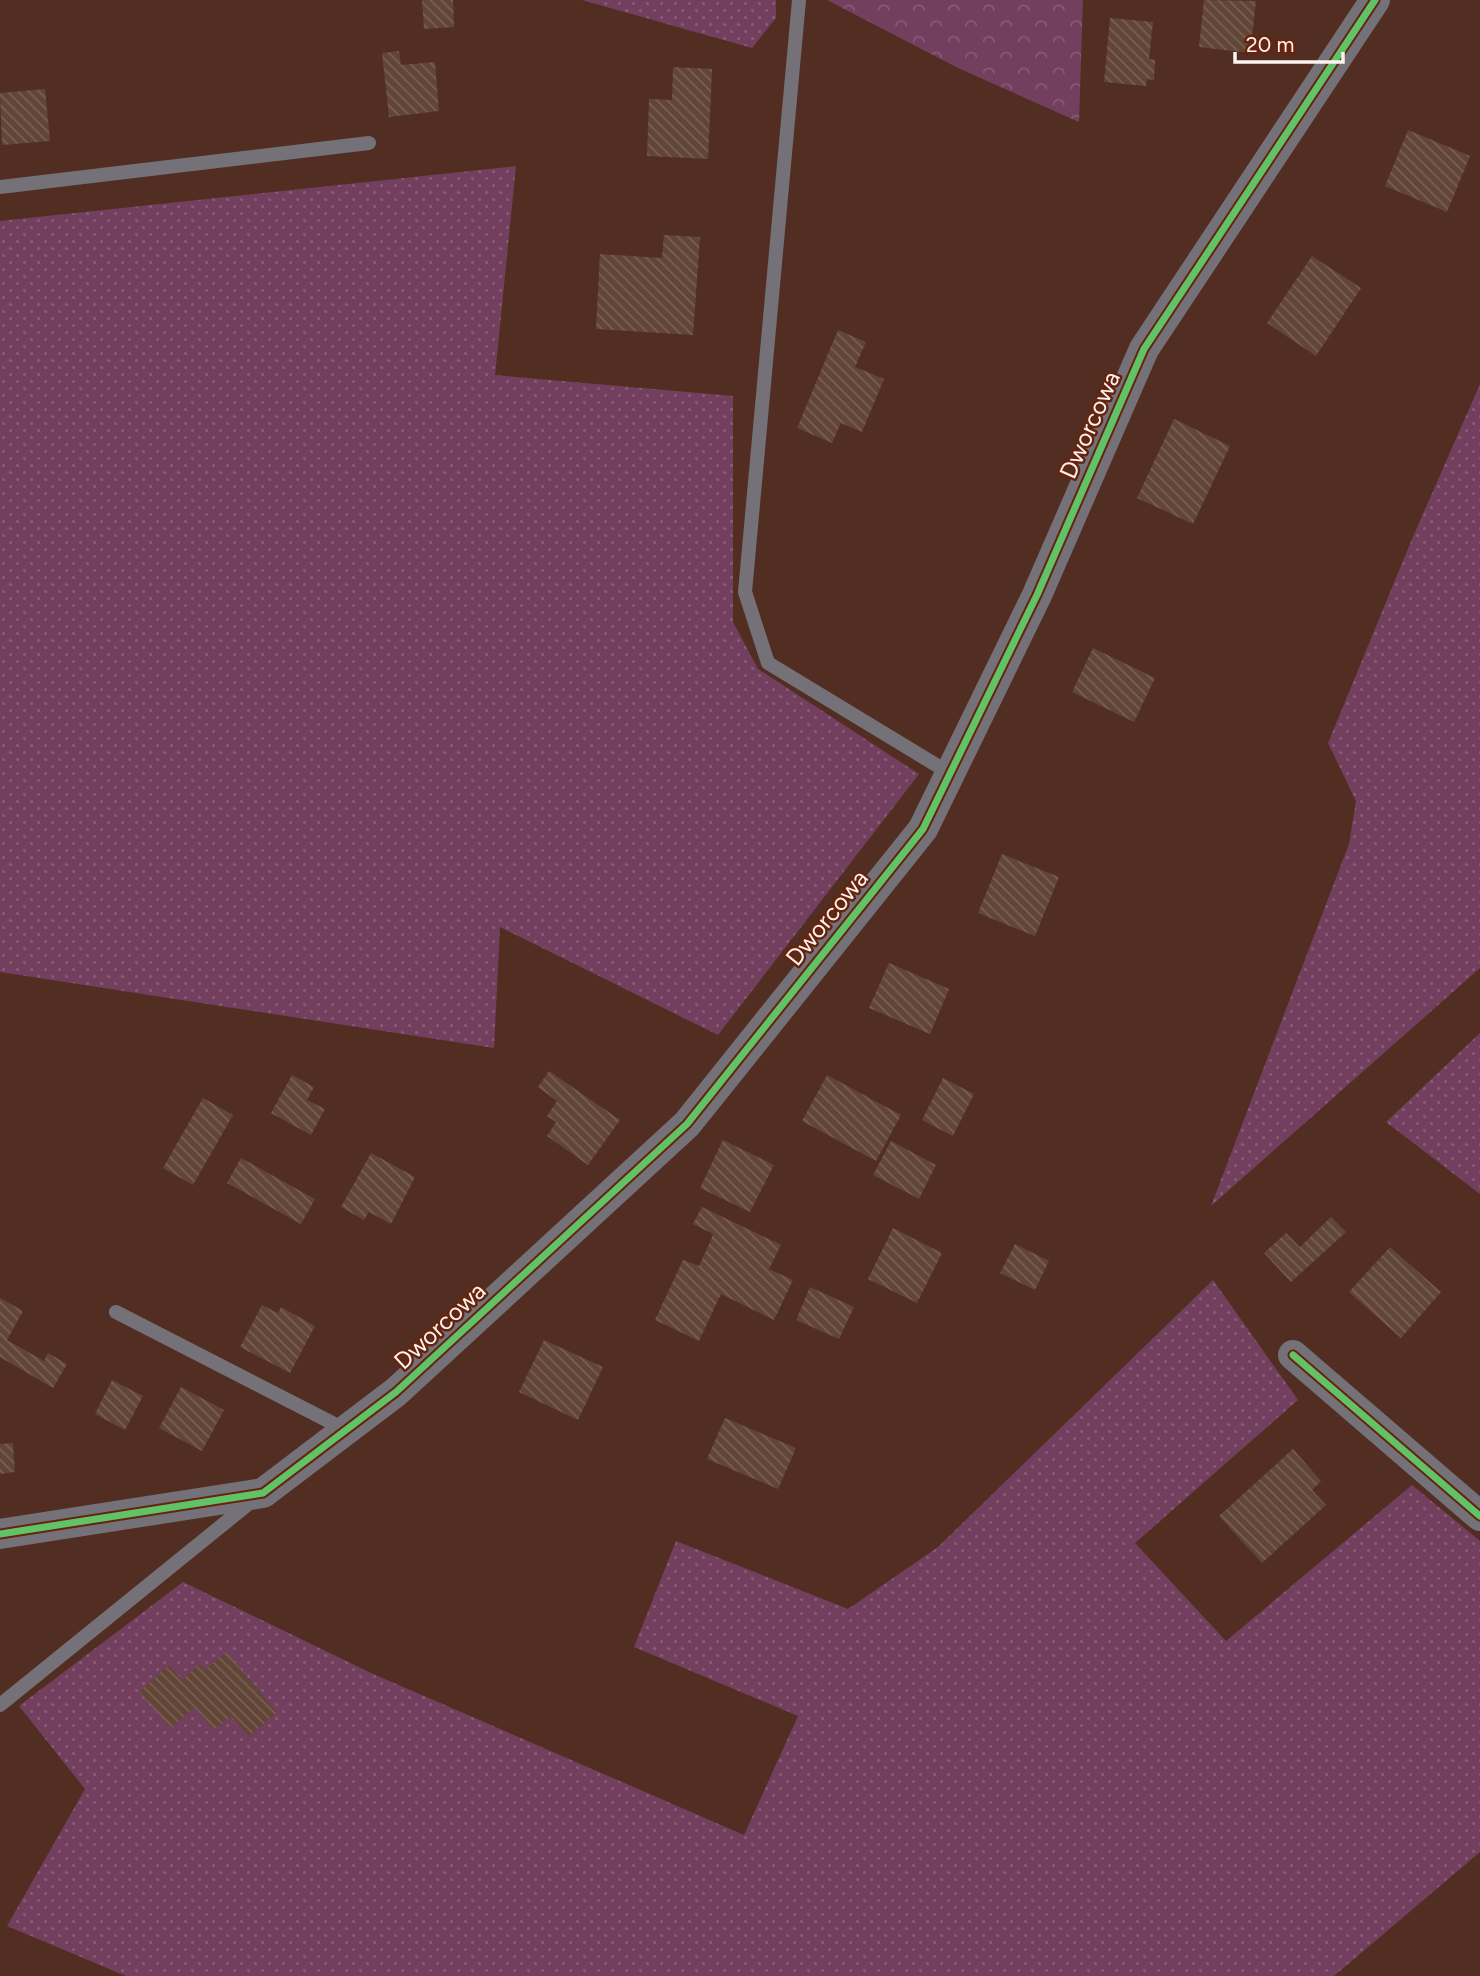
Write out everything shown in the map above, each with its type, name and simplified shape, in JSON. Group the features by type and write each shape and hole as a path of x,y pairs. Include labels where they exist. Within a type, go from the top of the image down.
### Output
{"street":[{"name":"Dworcowa","path":"0,1534 263,1493 396,1392 687,1124 923,830 1037,595 1144,349 1375,0"},
{"path":"1293,1355 1480,1516"}],"lane":[{"path":"799,0 745,592 768,663 951,774"},
{"path":"0,187 369,143"},
{"path":"116,1312 346,1430"},
{"path":"0,1705 263,1493"}],"green space":[{"path":"582,0 776,0 776,18 752,48"},
{"path":"827,0 1083,0 1079,122 958,68"},
{"path":"516,166 495,375 733,396 733,622 758,669 919,774 718,1035 500,927 494,1048 0,972 0,221"},
{"path":"1480,384 1480,968 1211,1206 1349,844 1356,801 1328,743 1412,539"},
{"path":"1480,1033 1480,1194 1386,1122"},
{"path":"1213,1280 1298,1400 1135,1543 1226,1641 1412,1485 1480,1541 1480,1852 1334,1976 126,1976 7,1926 85,1789 19,1706 183,1582 371,1673 744,1835 798,1716 634,1647 676,1541 848,1609 938,1547"}],"building":[{"path":"422,0 453,0 454,27 424,29"},
{"path":"1204,0 1256,1 1250,53 1199,47"},
{"path":"1110,18 1153,22 1149,59 1155,60 1154,80 1147,79 1146,86 1104,82"},
{"path":"399,51 401,65 435,62 439,111 389,117 382,53"},
{"path":"673,67 712,69 708,159 647,156 649,99 672,100"},
{"path":"45,89 50,141 2,145 0,93"},
{"path":"1408,130 1470,156 1447,212 1385,186"},
{"path":"664,235 700,237 693,335 596,329 600,254 662,258"},
{"path":"1312,256 1361,288 1316,356 1267,323"},
{"path":"838,330 866,342 855,367 884,379 862,432 841,423 832,443 797,428"},
{"path":"1174,419 1230,446 1193,524 1137,498"},
{"path":"1093,648 1155,678 1134,722 1072,692"},
{"path":"1002,854 1059,877 1035,936 978,913"},
{"path":"889,963 949,989 930,1034 869,1008"},
{"path":"549,1071 620,1120 588,1165 547,1136 556,1122 547,1116 557,1101 538,1087"},
{"path":"292,1075 314,1087 307,1100 325,1109 311,1135 271,1113"},
{"path":"827,1075 901,1115 876,1161 802,1121"},
{"path":"943,1078 974,1094 953,1136 922,1120"},
{"path":"203,1098 233,1115 193,1185 163,1168"},
{"path":"723,1140 774,1165 750,1212 700,1188"},
{"path":"891,1141 936,1165 919,1199 873,1175"},
{"path":"371,1153 415,1177 391,1224 369,1212 364,1220 341,1207"},
{"path":"241,1158 315,1199 301,1224 227,1183"},
{"path":"702,1207 781,1245 769,1269 793,1280 774,1320 721,1294 699,1341 655,1320 683,1260 699,1266 710,1242 713,1234 693,1224"},
{"path":"1331,1217 1346,1232 1291,1282 1264,1253 1286,1233 1300,1247"},
{"path":"893,1228 942,1253 917,1303 868,1279"},
{"path":"1015,1244 1049,1261 1035,1290 1000,1273"},
{"path":"1390,1247 1441,1292 1401,1338 1349,1292"},
{"path":"810,1287 854,1307 839,1339 796,1320"},
{"path":"0,1298 23,1311 7,1340 44,1361 48,1353 67,1364 53,1388 0,1357"},
{"path":"262,1305 278,1313 281,1307 315,1326 290,1373 240,1347"},
{"path":"544,1340 603,1367 578,1420 519,1392"},
{"path":"112,1380 143,1396 125,1430 95,1414"},
{"path":"181,1387 224,1410 202,1451 159,1428"},
{"path":"725,1418 796,1448 778,1489 707,1459"},
{"path":"13,1443 15,1472 0,1474 0,1444"},
{"path":"1293,1449 1321,1481 1312,1490 1326,1505 1262,1563 1219,1516"},
{"path":"226,1652 277,1712 249,1736 231,1716 214,1730 194,1707 171,1728 139,1692 169,1665 182,1680 200,1664 205,1670"}],"cycle path":[{"path":"0,1534 263,1493 396,1392 687,1124 923,829 1037,595 1144,349 1375,0"},
{"path":"1293,1355 1480,1516"}]}
